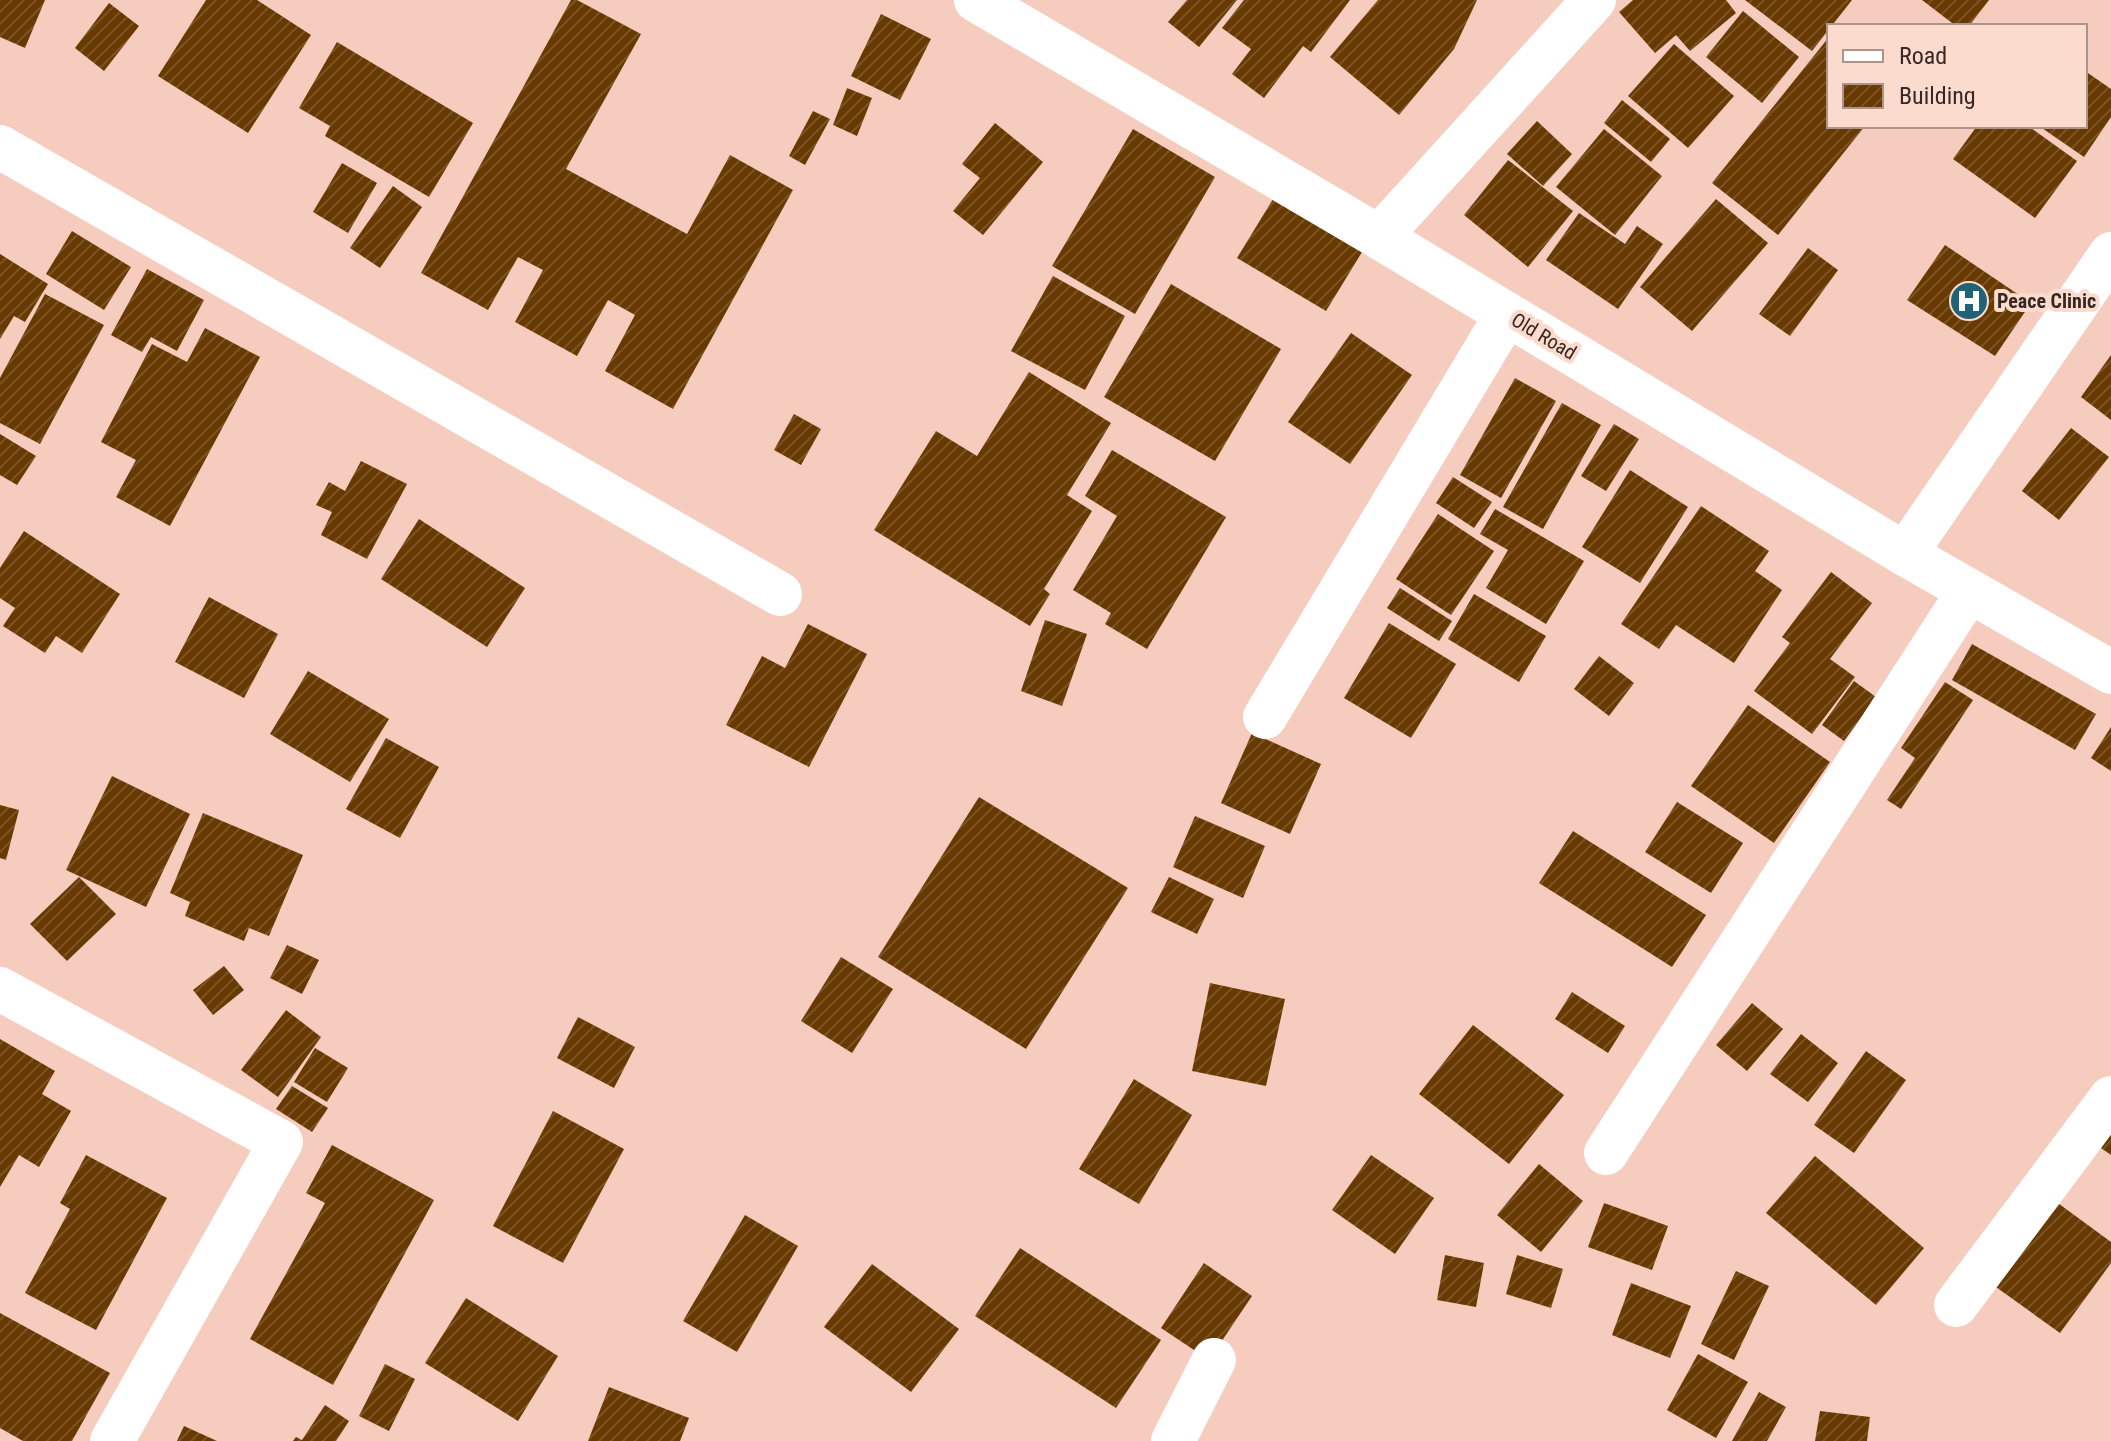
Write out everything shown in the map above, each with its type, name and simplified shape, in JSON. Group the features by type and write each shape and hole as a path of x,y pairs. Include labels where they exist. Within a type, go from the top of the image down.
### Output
{"street":[{"name":"Old Road","path":"976,0 1379,237 1905,554 2111,672"},
{"path":"1379,237 1594,0"},
{"path":"0,147 780,594"},
{"path":"1905,554 2111,254"},
{"path":"1265,717 1507,314"},
{"path":"1606,1153 1969,591"},
{"path":"0,989 281,1142 112,1441"},
{"path":"1956,1305 2111,1098"},
{"path":"1173,1441 1214,1360"}],"building":[{"path":"0,0 45,0 25,48 0,37"},
{"path":"206,0 257,0 311,35 248,133 158,76"},
{"path":"571,0 577,0 641,34 566,169 687,234 730,155 793,190 673,409 605,371 635,315 608,300 577,356 515,322 543,270 518,257 488,310 421,273"},
{"path":"1187,0 1237,0 1199,47 1168,22"},
{"path":"1244,0 1350,0 1311,52 1303,46 1264,98 1232,74 1251,49 1222,28"},
{"path":"1378,0 1477,0 1454,49 1399,115 1330,57"},
{"path":"1633,0 1726,0 1736,13 1690,51 1676,35 1655,53 1619,12"},
{"path":"1745,0 1852,0 1833,24 1827,24 1827,32 1812,51"},
{"path":"1922,0 1989,0 1971,24 1953,24"},
{"path":"109,3 139,26 104,71 75,48"},
{"path":"1743,11 1799,57 1762,103 1706,57"},
{"path":"881,14 931,39 900,100 851,76"},
{"path":"1827,39 1827,128 1863,128 1778,235 1712,183"},
{"path":"337,42 473,123 429,197 325,136 330,126 299,108"},
{"path":"1674,44 1734,96 1688,148 1628,96"},
{"path":"2087,72 2111,89 2111,117 2084,157 2042,128 2087,128"},
{"path":"847,88 872,98 857,136 833,125"},
{"path":"1622,100 1670,139 1651,162 1604,123"},
{"path":"813,111 830,119 805,165 789,156"},
{"path":"1537,121 1572,154 1543,186 1507,154"},
{"path":"995,123 1043,162 983,235 953,211 980,178 962,164"},
{"path":"1976,128 2031,128 2077,161 2035,218 1953,159"},
{"path":"1133,129 1215,177 1135,314 1052,266"},
{"path":"1604,129 1662,176 1615,235 1556,187"},
{"path":"1508,160 1573,211 1528,267 1464,215"},
{"path":"342,163 377,183 348,233 313,212"},
{"path":"393,186 422,207 380,268 350,248"},
{"path":"1281,186 1370,239 1326,311 1237,258"},
{"path":"1716,199 1768,243 1692,331 1640,287"},
{"path":"1579,213 1625,244 1637,226 1663,244 1618,309 1546,260"},
{"path":"72,231 131,267 104,310 46,274"},
{"name":"Peace Clinic","path":"1945,245 2031,303 1995,356 1907,300"},
{"path":"1808,248 1838,270 1790,336 1759,314"},
{"path":"0,254 48,284 25,322 14,316 0,339"},
{"path":"147,269 204,300 177,351 151,337 142,352 111,335"},
{"path":"1053,276 1125,316 1085,390 1011,351"},
{"path":"1171,284 1281,349 1215,461 1104,397"},
{"path":"45,294 104,325 40,444 0,423 0,378"},
{"path":"205,328 260,357 170,526 116,497 136,460 101,442 152,344 187,362"},
{"path":"1351,333 1412,375 1350,464 1288,422"},
{"path":"2111,355 2111,420 2081,397"},
{"path":"1029,372 1111,423 1067,495 1092,511 1044,589 1050,594 1030,626 874,530 936,431 977,456"},
{"path":"1515,378 1556,401 1501,498 1460,475"},
{"path":"1562,403 1601,425 1543,529 1503,507"},
{"path":"794,414 821,429 801,465 774,450"},
{"path":"1614,424 1639,439 1606,491 1581,476"},
{"path":"2071,428 2109,457 2059,520 2022,491"},
{"path":"0,434 36,456 17,485 0,475"},
{"path":"1112,450 1226,517 1147,649 1105,624 1111,613 1073,590 1117,516 1085,496"},
{"path":"361,461 407,484 367,559 321,535 332,512 316,505 329,482 345,491"},
{"path":"1630,470 1688,507 1640,583 1582,547"},
{"path":"1453,477 1492,502 1474,528 1436,503"},
{"path":"1701,506 1769,551 1755,571 1782,590 1734,663 1676,625 1659,649 1621,624"},
{"path":"1495,509 1584,561 1546,624 1486,588 1508,550 1480,534"},
{"path":"1438,514 1494,551 1451,615 1396,579"},
{"path":"419,519 525,588 487,647 381,579"},
{"path":"24,531 120,594 82,653 56,636 45,653 3,626 15,608 0,598 0,568"},
{"path":"1831,572 1872,603 1830,659 1855,677 1812,734 1754,691 1790,643 1782,637"},
{"path":"1400,588 1452,621 1439,641 1387,608"},
{"path":"1474,594 1546,636 1519,682 1448,639"},
{"path":"209,597 278,634 244,698 175,662"},
{"path":"1045,620 1087,634 1062,706 1021,691"},
{"path":"1389,623 1456,664 1411,738 1344,698"},
{"path":"808,624 867,654 809,767 726,725 762,656 785,668"},
{"path":"1972,644 2096,714 2075,750 1952,680"},
{"path":"1599,656 1634,683 1609,716 1574,689"},
{"path":"308,671 389,719 350,782 270,734"},
{"path":"1854,681 1876,697 1844,741 1822,725"},
{"path":"1945,682 1973,700 1901,809 1887,800 1915,758 1901,748"},
{"path":"1748,705 1830,762 1774,843 1691,786"},
{"path":"2111,727 2111,771 2091,758"},
{"path":"1252,733 1321,764 1290,834 1221,803"},
{"path":"386,738 439,767 400,838 346,809"},
{"path":"112,776 190,814 146,907 66,870"},
{"path":"979,797 1128,888 1026,1049 878,957"},
{"path":"1677,802 1743,843 1711,893 1645,852"},
{"path":"0,805 19,810 6,860 0,858"},
{"path":"203,813 303,855 269,936 249,928 244,941 185,916 190,902 170,893"},
{"path":"1195,816 1265,846 1243,898 1173,867"},
{"path":"1573,831 1706,915 1672,967 1539,883"},
{"path":"79,877 116,914 67,961 30,924"},
{"path":"1169,877 1214,899 1197,934 1151,912"},
{"path":"287,945 319,960 302,994 270,978"},
{"path":"841,957 893,989 852,1053 801,1021"},
{"path":"224,966 244,990 213,1015 193,990"},
{"path":"1210,983 1285,999 1266,1086 1192,1071"},
{"path":"1572,992 1625,1026 1608,1053 1555,1019"},
{"path":"1752,1003 1783,1029 1747,1071 1716,1045"},
{"path":"286,1010 321,1037 278,1097 241,1070"},
{"path":"578,1017 635,1047 614,1088 557,1058"},
{"path":"1473,1025 1564,1095 1509,1164 1419,1094"},
{"path":"1801,1034 1838,1063 1808,1102 1770,1074"},
{"path":"0,1039 55,1071 42,1094 71,1111 39,1167 19,1155 0,1187"},
{"path":"315,1048 348,1068 327,1102 294,1082"},
{"path":"1866,1051 1906,1080 1854,1153 1814,1125"},
{"path":"1134,1079 1192,1115 1139,1204 1079,1169"},
{"path":"292,1086 328,1108 312,1132 276,1109"},
{"path":"553,1111 624,1149 563,1263 493,1226"},
{"path":"2111,1128 2111,1155 2098,1146"},
{"path":"332,1145 434,1200 333,1385 250,1339 325,1203 306,1193"},
{"path":"86,1155 167,1198 96,1330 25,1293 70,1209 60,1203"},
{"path":"1371,1155 1434,1198 1395,1254 1332,1210"},
{"path":"1815,1156 1924,1248 1876,1305 1766,1213"},
{"path":"1539,1164 1583,1201 1541,1252 1497,1215"},
{"path":"2051,1198 2111,1242 2111,1263 2060,1333 1989,1282"},
{"path":"1604,1203 1668,1226 1652,1270 1588,1247"},
{"path":"745,1215 798,1246 737,1352 683,1321"},
{"path":"1020,1248 1161,1340 1116,1408 975,1316"},
{"path":"1445,1255 1484,1263 1476,1307 1437,1300"},
{"path":"1517,1255 1563,1269 1551,1308 1506,1294"},
{"path":"1204,1263 1252,1296 1209,1360 1161,1328"},
{"path":"872,1264 959,1329 911,1392 824,1327"},
{"path":"1736,1271 1769,1286 1734,1360 1701,1344"},
{"path":"1631,1283 1691,1306 1670,1358 1612,1335"},
{"path":"466,1298 558,1356 518,1421 425,1363"},
{"path":"0,1313 110,1373 72,1441 23,1441 0,1428"},
{"path":"1698,1354 1748,1382 1716,1438 1667,1410"},
{"path":"385,1364 415,1379 389,1431 359,1416"},
{"path":"609,1387 689,1418 680,1441 588,1441"},
{"path":"1759,1392 1786,1407 1767,1441 1732,1441"},
{"path":"325,1405 349,1421 336,1441 293,1441 296,1437 302,1440"},
{"path":"1820,1411 1870,1417 1867,1441 1815,1441"},
{"path":"184,1426 217,1441 177,1441"}],"place":[{"name":"Peace Clinic","path":"1969,301"}]}
